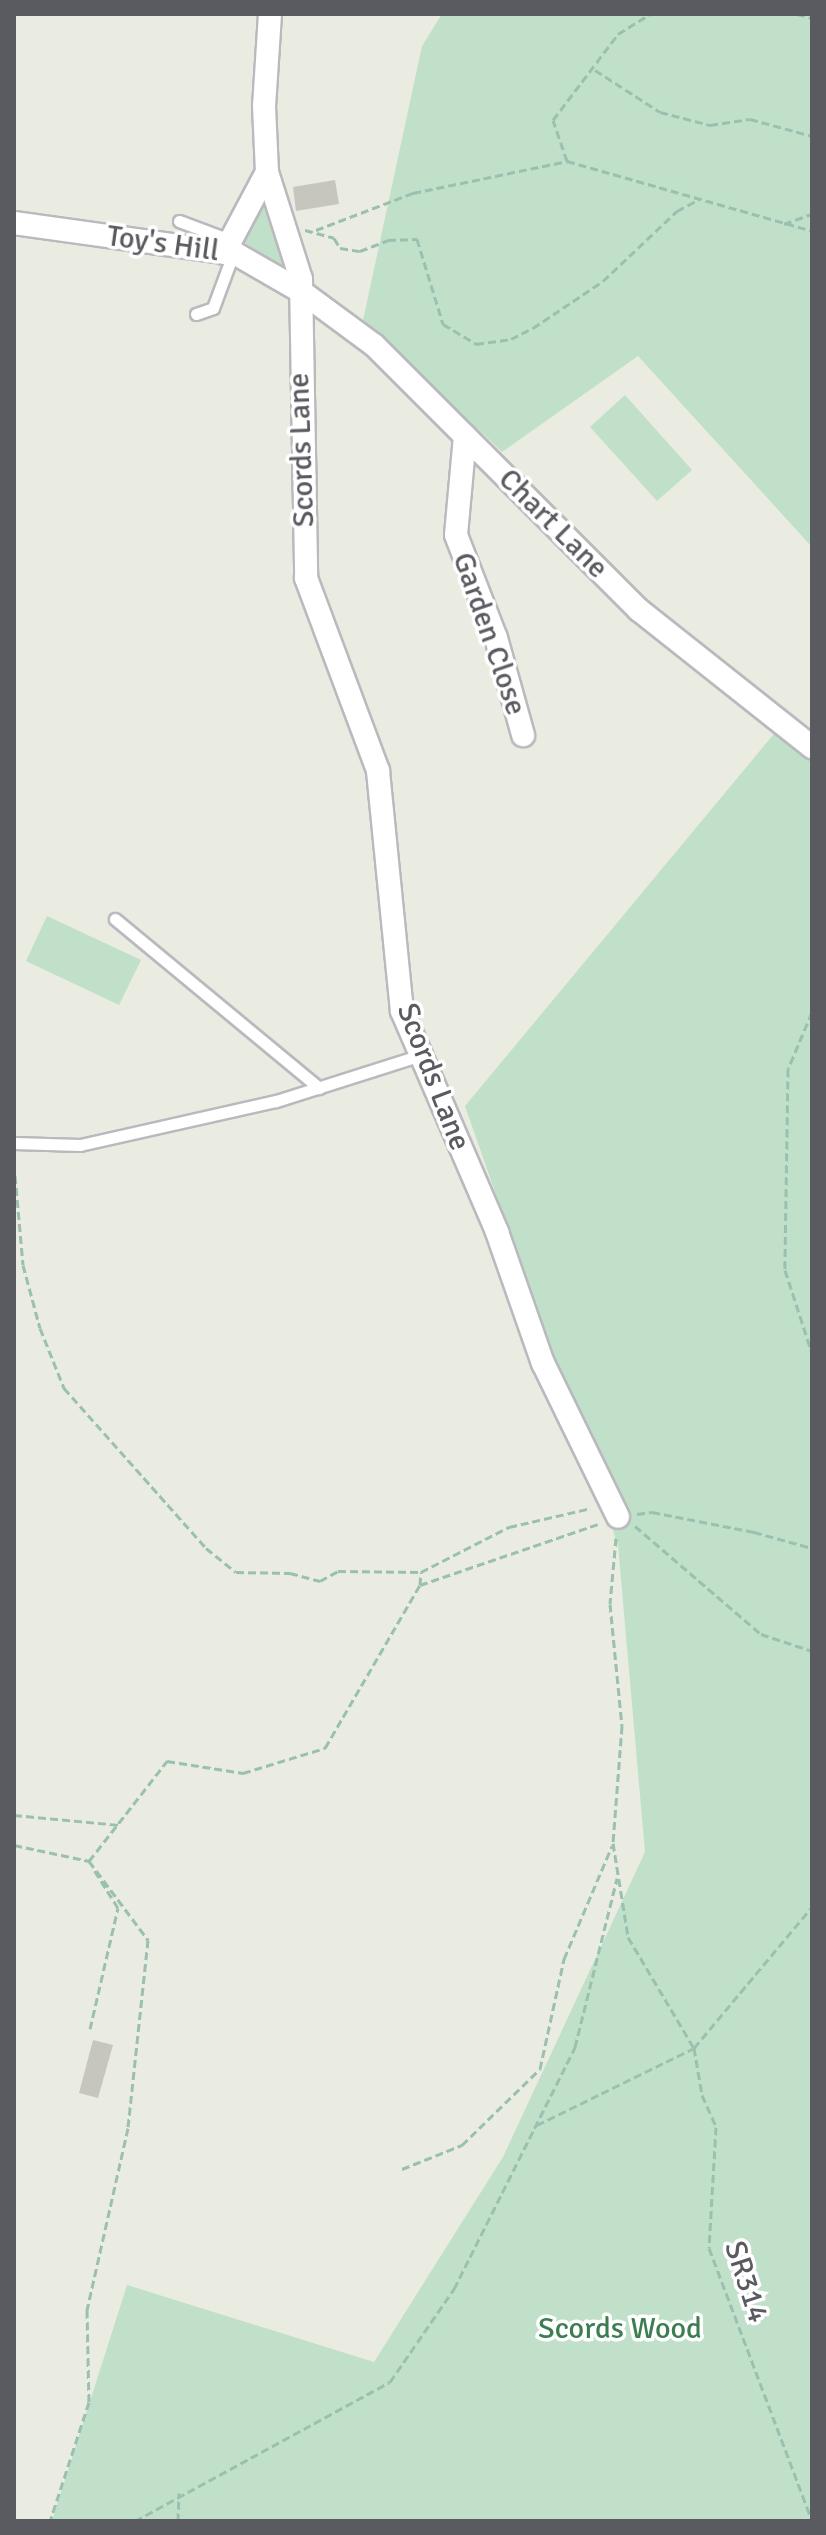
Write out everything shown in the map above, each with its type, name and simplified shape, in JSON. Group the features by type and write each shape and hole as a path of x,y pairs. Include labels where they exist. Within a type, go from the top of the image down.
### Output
{"street":[{"name":"Scords Lane","path":"270,14 264,106 267,172 281,229 300,268 302,292 298,332 306,578 378,771 402,1011 424,1054 448,1124 497,1232 543,1363 618,1517"},
{"path":"229,249 267,172"},
{"name":"Toy's Hill","path":"14,223 229,249 302,292"},
{"name":"Chart Lane","path":"302,292 374,345 639,610 812,747"},
{"name":"Garden Close","path":"465,436 456,535 496,638 523,735"}],"lane":[{"path":"179,221 229,249 213,308 196,314"},
{"path":"115,919 319,1088"},
{"path":"14,1143 80,1145 319,1088 424,1054"}],"path":[{"path":"567,161 553,120 595,70 618,34 650,14"},
{"path":"797,14 812,18"},
{"path":"595,70 660,112 710,125 750,119 812,136"},
{"path":"700,199 677,211 603,281 533,328 511,339 476,344 443,324 417,239 388,240 360,251 340,248 334,238 315,231 413,193 567,161 700,199 784,224 812,231"},
{"path":"784,224 812,214"},
{"path":"812,1012 788,1069 785,1270 812,1353"},
{"path":"14,1164 23,1265 40,1328 64,1388 206,1548 236,1572 290,1573 320,1581 338,1571 421,1572 509,1527 590,1507 618,1517 649,1534 761,1634 812,1651"},
{"path":"420,1585 618,1517 652,1512 812,1548"},
{"path":"618,1517 610,1604 622,1726 613,1843 628,1937 694,2048"},
{"path":"89,1861 167,1761 243,1773 325,1748 420,1585 421,1572"},
{"path":"14,1815 119,1825"},
{"path":"402,2169 462,2145 540,2069 564,1959 613,1843"},
{"path":"14,1845 89,1861 148,1940 128,2128 87,2310 89,2402 50,2521"},
{"path":"89,1861 118,1908 90,2029"},
{"path":"135,2521 179,2493 390,2382 454,2289 575,2047 618,1874"},
{"path":"537,2125 694,2048 812,1907"},
{"name":"SR314","path":"694,2048 702,2095 716,2127 709,2248 812,2520"},
{"path":"178,2521 179,2493"}],"green space":[{"path":"442,14 812,14 812,547 638,356 502,452 380,336 362,325 422,46"},
{"path":"266,195 288,273 241,240"},
{"path":"625,395 692,470 657,501 590,427"},
{"name":"Scords Wood","path":"778,729 812,756 812,2521 52,2521 127,2285 374,2362 503,2157 645,1852 618,1545 465,1106"},
{"path":"47,916 141,960 119,1005 26,961"}],"building":[{"path":"335,180 339,204 296,211 293,187"},
{"path":"93,2040 113,2045 98,2098 79,2093"}]}
